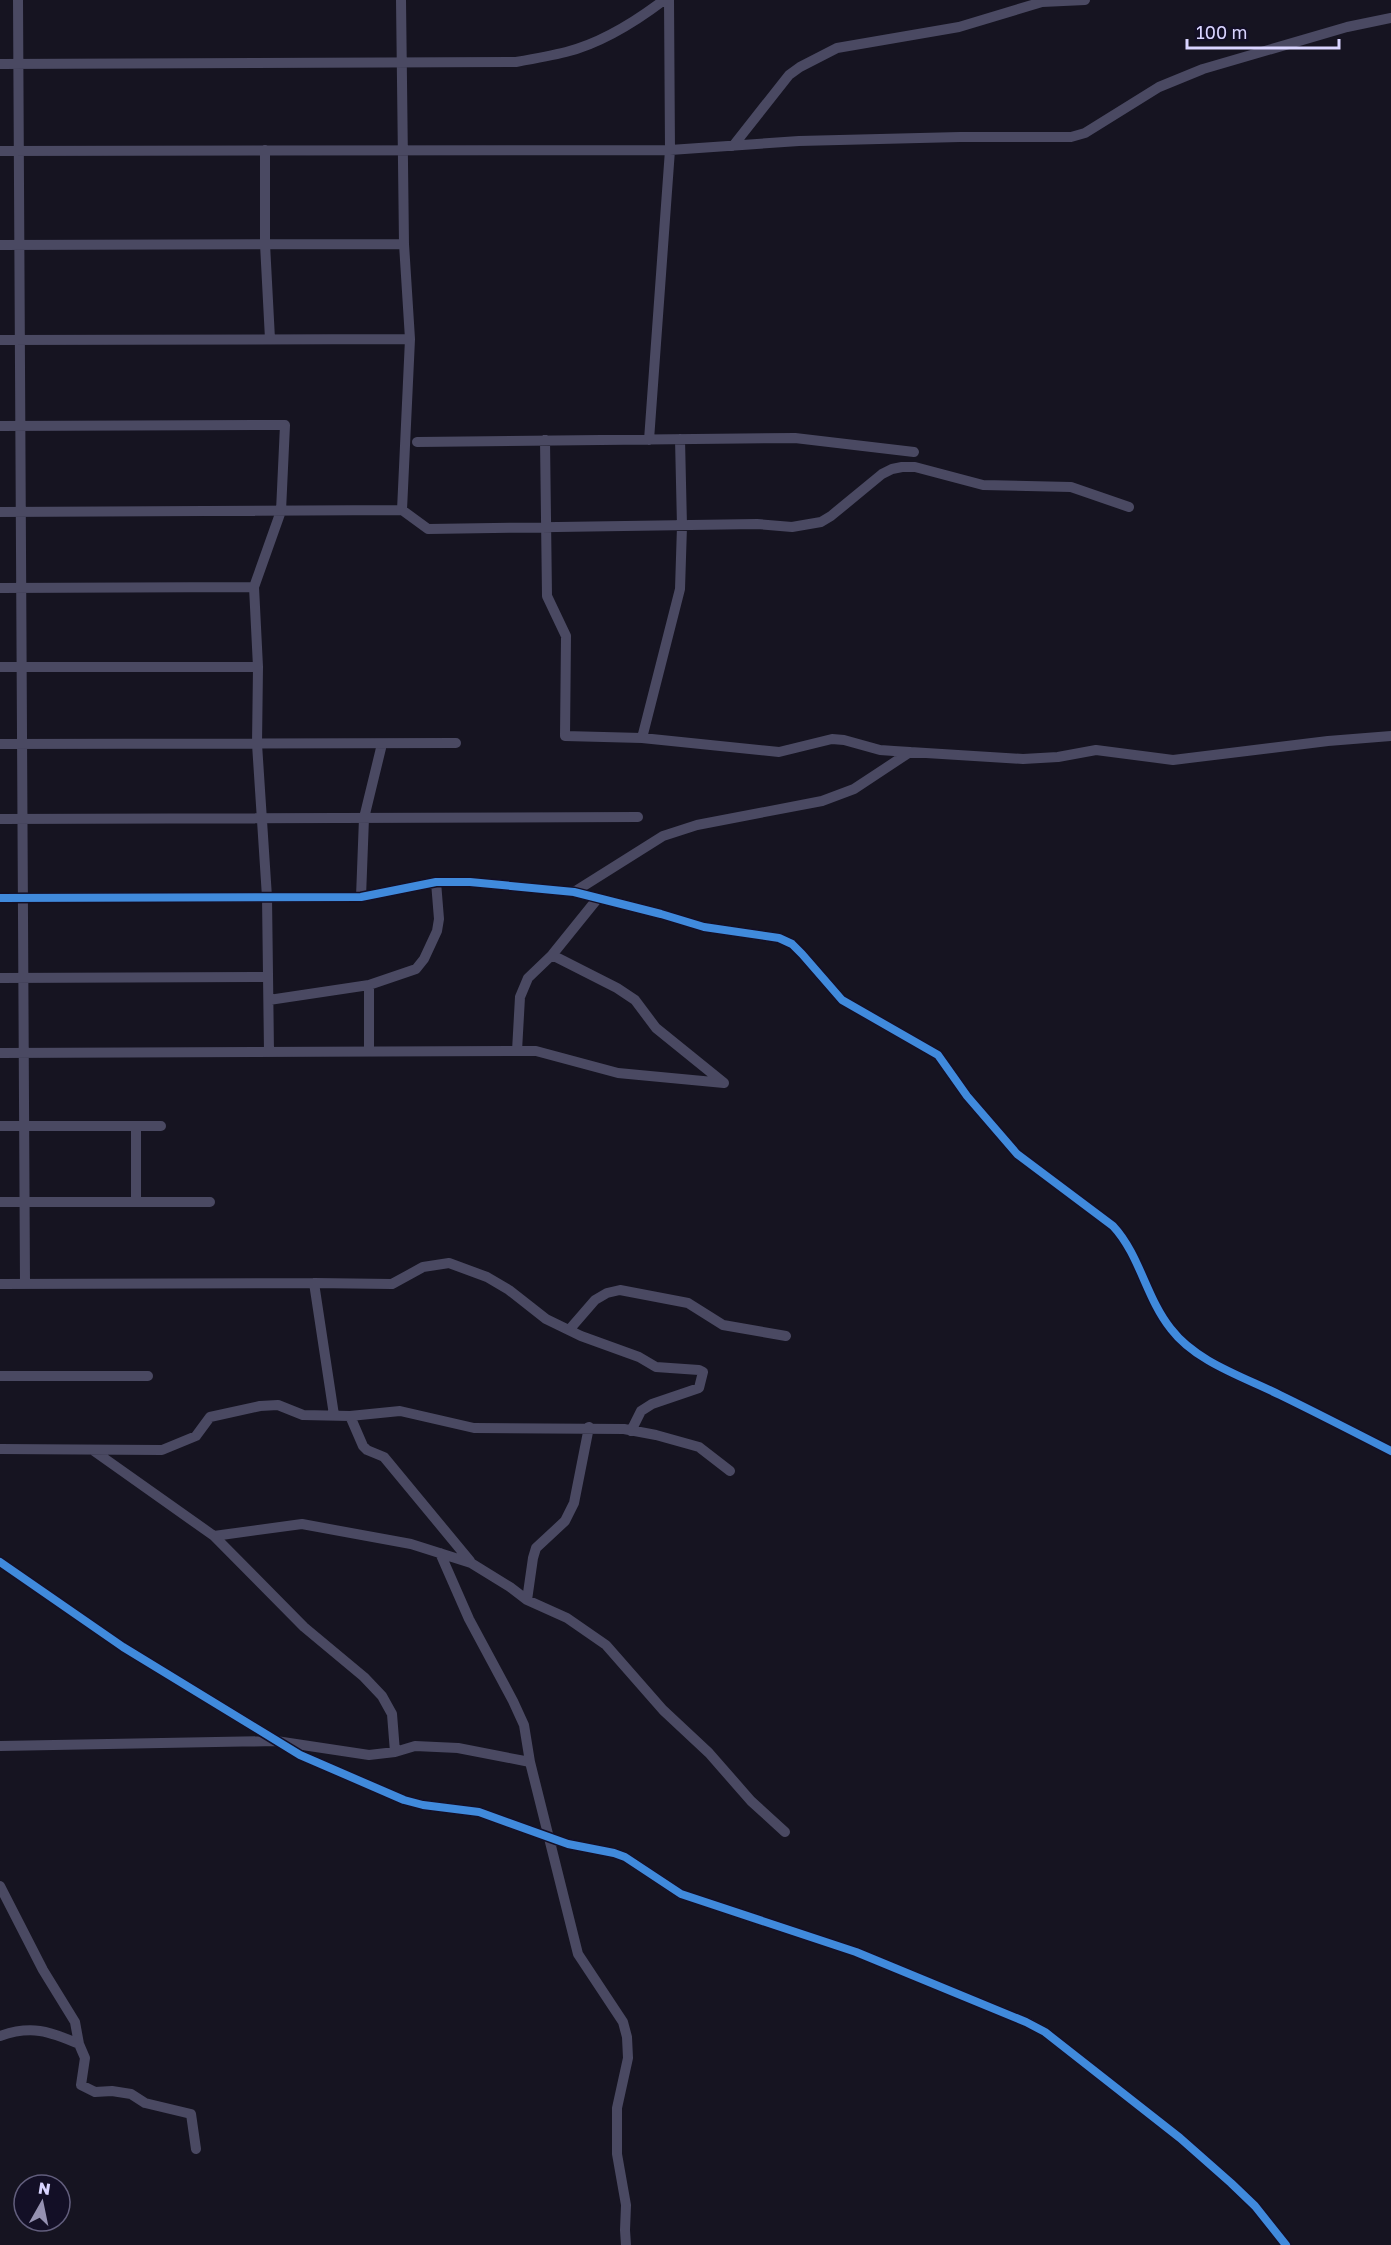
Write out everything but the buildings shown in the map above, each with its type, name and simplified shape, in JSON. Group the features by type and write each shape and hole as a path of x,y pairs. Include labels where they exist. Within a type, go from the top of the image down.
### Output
{"street":[{"path":"18,0 25,1284"},
{"path":"401,0 404,244 410,339 402,510"},
{"path":"0,64 516,62 568,52 593,42 637,20 664,0"},
{"path":"649,440 670,150 669,0"},
{"path":"733,147 789,75 837,48 959,27 1042,2 1085,0"},
{"path":"0,151 670,150 799,141 960,136 1071,137 1085,133 1159,87 1203,69 1347,27 1391,18"},
{"path":"265,150 265,244 270,339"},
{"path":"0,245 404,244"},
{"path":"0,340 410,339"},
{"path":"0,426 285,425 281,511 254,587 258,667 257,744 267,897 269,1052"},
{"path":"417,442 795,438 914,452"},
{"path":"642,738 680,589 682,526 680,439"},
{"path":"545,441 547,596 566,636 565,736 642,738 779,752 832,739 880,750 1023,759 1058,757 1096,750 1173,760 1328,741 1391,736"},
{"path":"0,512 402,510 428,529 757,524 792,527 820,522 831,516 882,474 902,467 915,467 983,486 1071,487 1129,507"},
{"path":"0,588 254,587"},
{"path":"0,667 258,667"},
{"path":"0,744 456,743"},
{"path":"361,897 364,818 382,744"},
{"path":"574,892 663,836 707,823 822,801 854,789 910,752"},
{"path":"0,819 638,817"},
{"path":"269,1000 369,985 416,969 424,959 437,932 439,918 436,882"},
{"path":"0,898 361,897 436,882 470,882 574,892 661,914 682,922 780,938 792,944 842,1000 938,1054 967,1096 1017,1154 1113,1226 1124,1238 1157,1309 1172,1331 1184,1343 1216,1364 1391,1451"},
{"path":"516,1051 520,997 528,978 552,955 598,898"},
{"path":"0,1053 536,1051 618,1073 724,1083 656,1028 635,1000 552,955"},
{"path":"0,978 268,977"},
{"path":"369,985 369,1052"},
{"path":"0,1126 161,1126"},
{"path":"136,1126 136,1202"},
{"path":"0,1202 210,1202"},
{"path":"0,1284 392,1284 423,1267 449,1263 494,1281 546,1319 569,1330 639,1357 656,1367 703,1372 699,1388 652,1404 641,1411 631,1431"},
{"path":"314,1283 334,1415"},
{"path":"569,1330 596,1300 607,1293 620,1290 688,1303 723,1324 786,1336"},
{"path":"0,1376 148,1376"},
{"path":"0,1449 162,1450 196,1436 210,1417 260,1406 278,1405 303,1415 350,1416 400,1411 474,1428 589,1428 631,1431 656,1435 699,1447 730,1471"},
{"path":"350,1416 363,1446 384,1457 471,1563"},
{"path":"527,1600 533,1558 537,1548 565,1521 574,1503 589,1428"},
{"path":"94,1451 214,1536 304,1628 364,1677 382,1696 392,1714 395,1752"},
{"path":"214,1536 302,1524 411,1544 471,1563 527,1600 567,1618 606,1645 663,1710 709,1753 751,1801 785,1832"},
{"path":"440,1553 469,1619 524,1725 530,1762 578,1954 622,2022 627,2037 628,2058 617,2108 617,2154 626,2205 626,2245"},
{"path":"0,1562 123,1647 321,1766 404,1800 423,1805 479,1812 568,1844 625,1857 681,1894 856,1952 1026,2022 1045,2032 1180,2138 1255,2206 1286,2245"},
{"path":"0,1746 276,1741 353,1754 395,1752 415,1746 458,1748 530,1762"},
{"path":"0,1886 43,1970 75,2022 79,2044 85,2058 81,2085 95,2092 112,2091 131,2094 145,2103 191,2114 196,2149"},
{"path":"0,2036 18,2030 39,2030 79,2044"}],"cycle path":[{"path":"0,898 361,897 436,882 470,882 574,892 704,927 779,938 792,944 842,1000 938,1055 967,1096 1017,1154 1113,1226 1130,1250 1162,1317 1181,1341 1221,1368 1391,1451"},
{"path":"0,1562 123,1647 300,1755 404,1800 423,1805 479,1812 568,1844 625,1857 681,1894 856,1952 1026,2022 1045,2032 1180,2138 1231,2183 1255,2206 1286,2245"}]}
